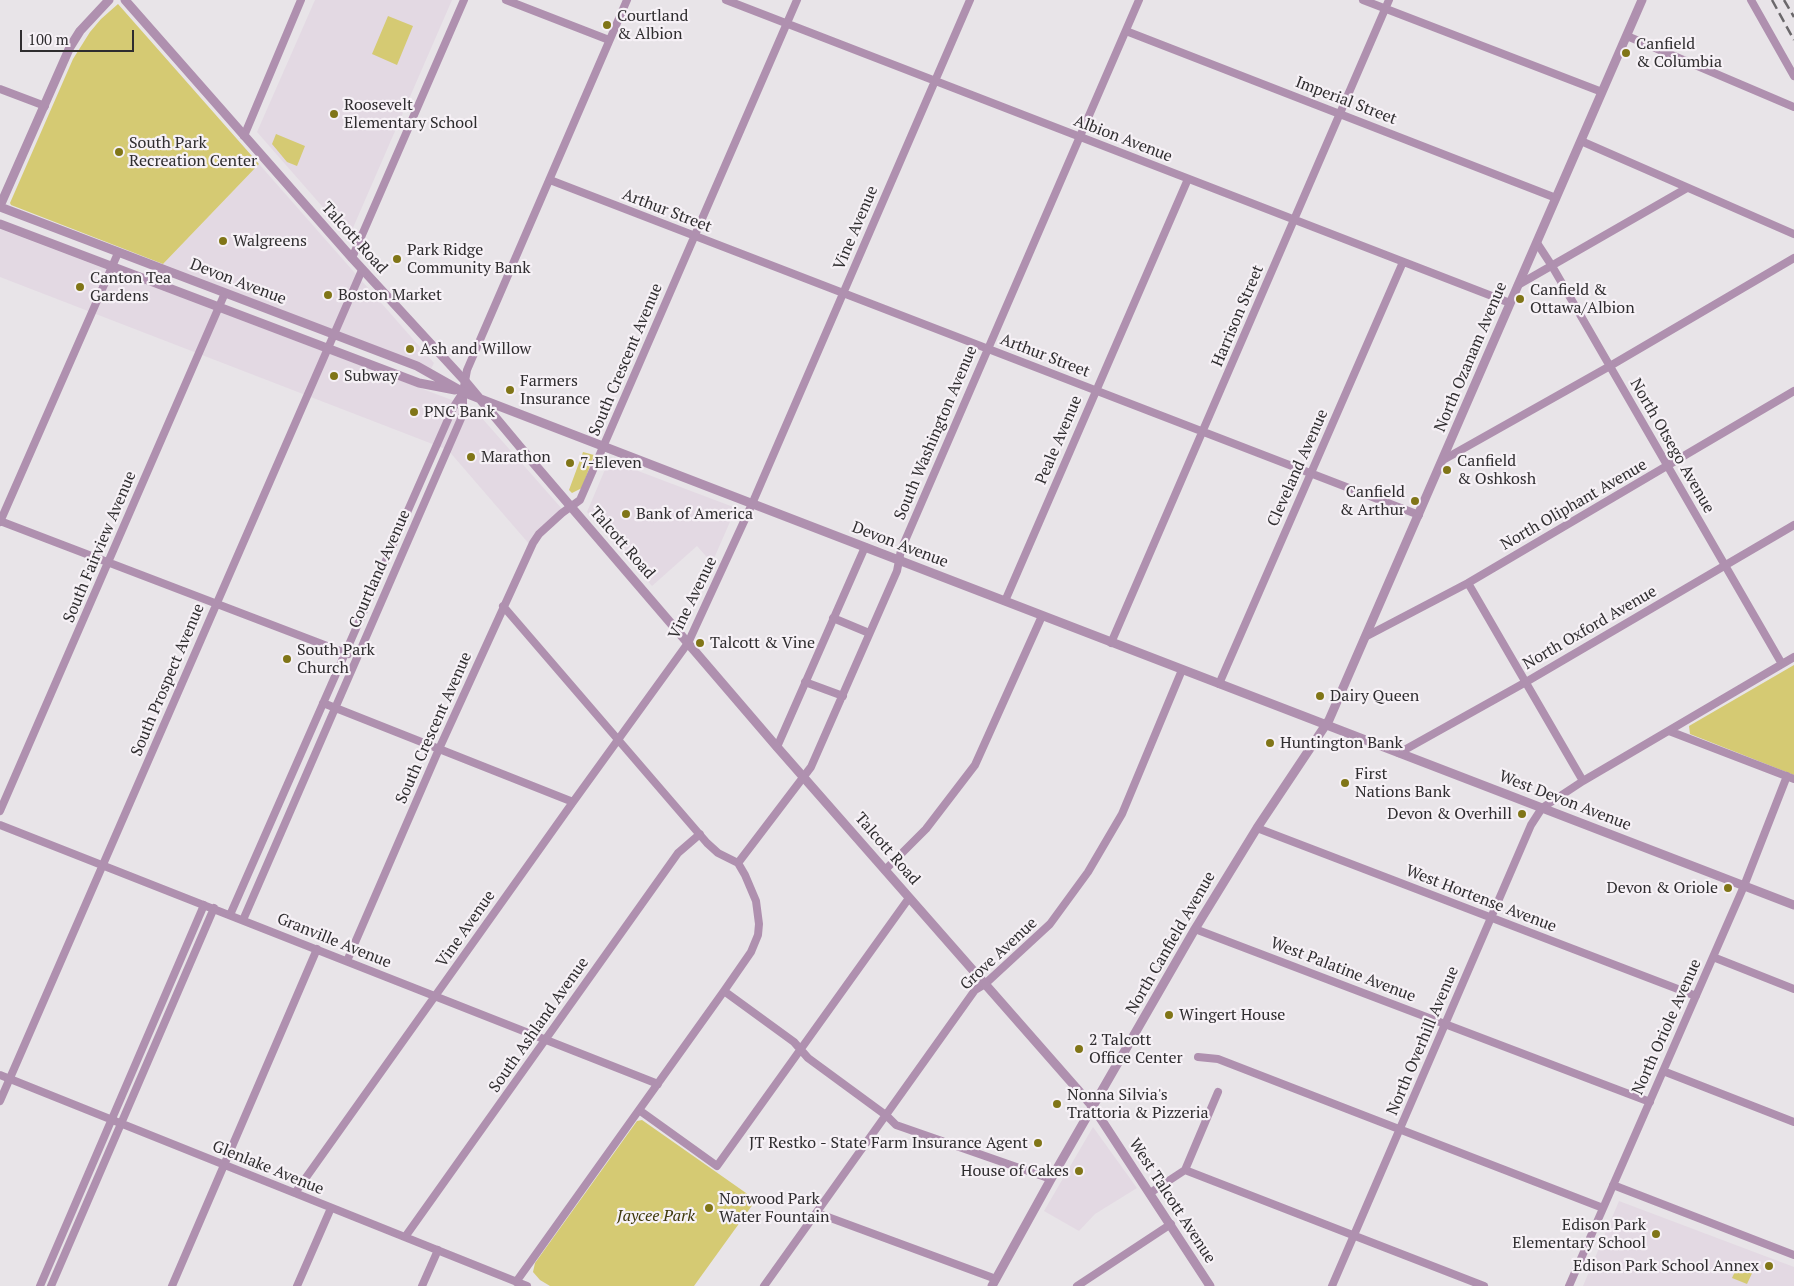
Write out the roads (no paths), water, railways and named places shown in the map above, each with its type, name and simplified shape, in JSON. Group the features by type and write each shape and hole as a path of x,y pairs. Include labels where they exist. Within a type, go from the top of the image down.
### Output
{"street":[{"path":"0,206 70,47 80,31 109,0"},
{"name":"Talcott Road","path":"125,0 362,270 465,382 777,747 1093,1107"},
{"path":"244,136 301,0"},
{"path":"352,258 464,0"},
{"path":"506,0 609,40"},
{"name":"Courtland Avenue","path":"243,920 462,414 467,370 627,0"},
{"name":"Albion Avenue","path":"726,0 1510,303"},
{"name":"South Crescent Avenue","path":"347,961 439,749 535,538 562,513 580,500 798,0"},
{"name":"Vine Avenue","path":"295,1193 688,643 752,504 970,0"},
{"name":"South Washington Avenue","path":"738,863 811,767 897,571 900,550 1139,0"},
{"path":"1364,0 1602,92"},
{"name":"Harrison Street","path":"1111,643 1390,0"},
{"name":"North Ozanam Avenue","path":"1326,726 1642,0"},
{"path":"1751,0 1794,76"},
{"name":"Imperial Street","path":"1126,30 1556,198"},
{"path":"1627,36 1794,107"},
{"path":"0,88 45,106"},
{"path":"1581,141 1794,234"},
{"name":"Peale Avenue","path":"1004,601 1188,179"},
{"name":"Arthur Street","path":"550,180 1419,515"},
{"path":"1518,285 1687,188"},
{"name":"Devon Avenue","path":"0,206 417,366 463,392 478,398 1326,726"},
{"name":"Devon Avenue","path":"0,224 419,383 463,392"},
{"name":"North Otsego Avenue","path":"1537,243 1782,664"},
{"path":"118,252 0,521 356,658"},
{"path":"1443,460 1610,366 1794,258"},
{"name":"Cleveland Avenue","path":"1219,684 1403,262"},
{"name":"South Prospect Avenue","path":"0,1101 362,270"},
{"name":"South Fairview Avenue","path":"0,811 225,293"},
{"name":"North Oliphant Avenue","path":"1365,637 1468,583 1794,391"},
{"name":"Courtland Avenue","path":"230,915 453,408 463,392"},
{"name":"North Oxford Avenue","path":"1398,753 1526,682 1794,525"},
{"path":"777,747 864,547"},
{"path":"1468,583 1583,781"},
{"path":"503,606 712,848 738,863 746,875 759,914 758,935 750,952 516,1282"},
{"path":"885,870 926,829 975,765 1042,616"},
{"path":"833,618 870,633"},
{"path":"1542,808 1583,781 1794,657"},
{"name":"Grove Avenue","path":"764,1286 975,990 985,984 1050,924 1088,872 1122,814 1182,670"},
{"path":"805,682 843,696"},
{"path":"323,703 573,802"},
{"name":"West Devon Avenue","path":"1326,726 1794,905"},
{"name":"North Canfield Avenue","path":"994,1284 1051,1179 1195,929 1257,828 1326,726"},
{"path":"1669,731 1790,778"},
{"name":"North Oriole Avenue","path":"1569,1286 1790,778"},
{"name":"North Overhill Avenue","path":"1332,1286 1491,918 1532,825 1542,808"},
{"name":"Granville Avenue","path":"0,825 658,1084"},
{"name":"West Hortense Avenue","path":"1257,828 1696,996"},
{"name":"South Ashland Avenue","path":"405,1237 678,853 700,834"},
{"path":"639,1110 717,1166 909,898"},
{"path":"40,1286 204,905"},
{"path":"51,1286 214,908"},
{"name":"West Palatine Avenue","path":"1195,929 1650,1102"},
{"path":"172,1286 317,949"},
{"path":"1713,957 1794,989"},
{"path":"724,991 794,1042 808,1058 887,1116 896,1125 1051,1179"},
{"path":"1198,1058 1218,1059 1603,1208"},
{"path":"1663,1071 1794,1122"},
{"name":"Glenlake Avenue","path":"0,1075 527,1286"},
{"path":"1150,1193 1185,1170 1218,1092"},
{"name":"West Talcott Avenue","path":"1093,1107 1210,1286"},
{"path":"1185,1170 1484,1286"},
{"path":"1613,1185 1794,1255"},
{"path":"298,1286 332,1208"},
{"path":"817,1213 994,1284"},
{"path":"1077,1286 1171,1224"},
{"path":"422,1286 438,1250"},
{"path":"1090,1279 1094,1286"}],"railway":[{"path":"1772,0 1794,40"},
{"path":"1784,0 1794,17"}],"place":[{"name":"Courtland & Albion","path":"607,25"},
{"name":"Canfield & Columbia","path":"1626,53"},
{"name":"Roosevelt Elementary School","path":"334,114"},
{"name":"South Park Recreation Center","path":"119,152"},
{"name":"Walgreens","path":"223,241"},
{"name":"Park Ridge Community Bank","path":"397,259"},
{"name":"Canton Tea Gardens","path":"80,287"},
{"name":"Boston Market","path":"328,295"},
{"name":"Canfield & Ottawa/Albion","path":"1520,299"},
{"name":"Ash and Willow","path":"410,349"},
{"name":"Subway","path":"334,376"},
{"name":"Farmers Insurance","path":"510,390"},
{"name":"PNC Bank","path":"414,412"},
{"name":"Marathon","path":"471,457"},
{"name":"7-Eleven","path":"570,463"},
{"name":"Canfield & Oshkosh","path":"1447,470"},
{"name":"Canfield & Arthur","path":"1415,501"},
{"name":"Bank of America","path":"626,514"},
{"name":"Talcott & Vine","path":"700,643"},
{"name":"South Park Church","path":"287,659"},
{"name":"Dairy Queen","path":"1320,696"},
{"name":"Huntington Bank","path":"1270,743"},
{"name":"First Nations Bank","path":"1345,783"},
{"name":"Devon & Overhill","path":"1522,814"},
{"name":"Devon & Oriole","path":"1728,888"},
{"name":"Wingert House","path":"1169,1015"},
{"name":"2 Talcott Office Center","path":"1079,1049"},
{"name":"Nonna Silvia's Trattoria & Pizzeria","path":"1057,1104"},
{"name":"JT Restko - State Farm Insurance Agent","path":"1038,1143"},
{"name":"House of Cakes","path":"1079,1171"},
{"name":"Norwood Park Water Fountain","path":"709,1208"},
{"name":"Edison Park Elementary School","path":"1656,1234"},
{"name":"Edison Park School Annex","path":"1769,1266"}],"park label":[{"name":"Jaycee Park","path":"656,1216"}]}
